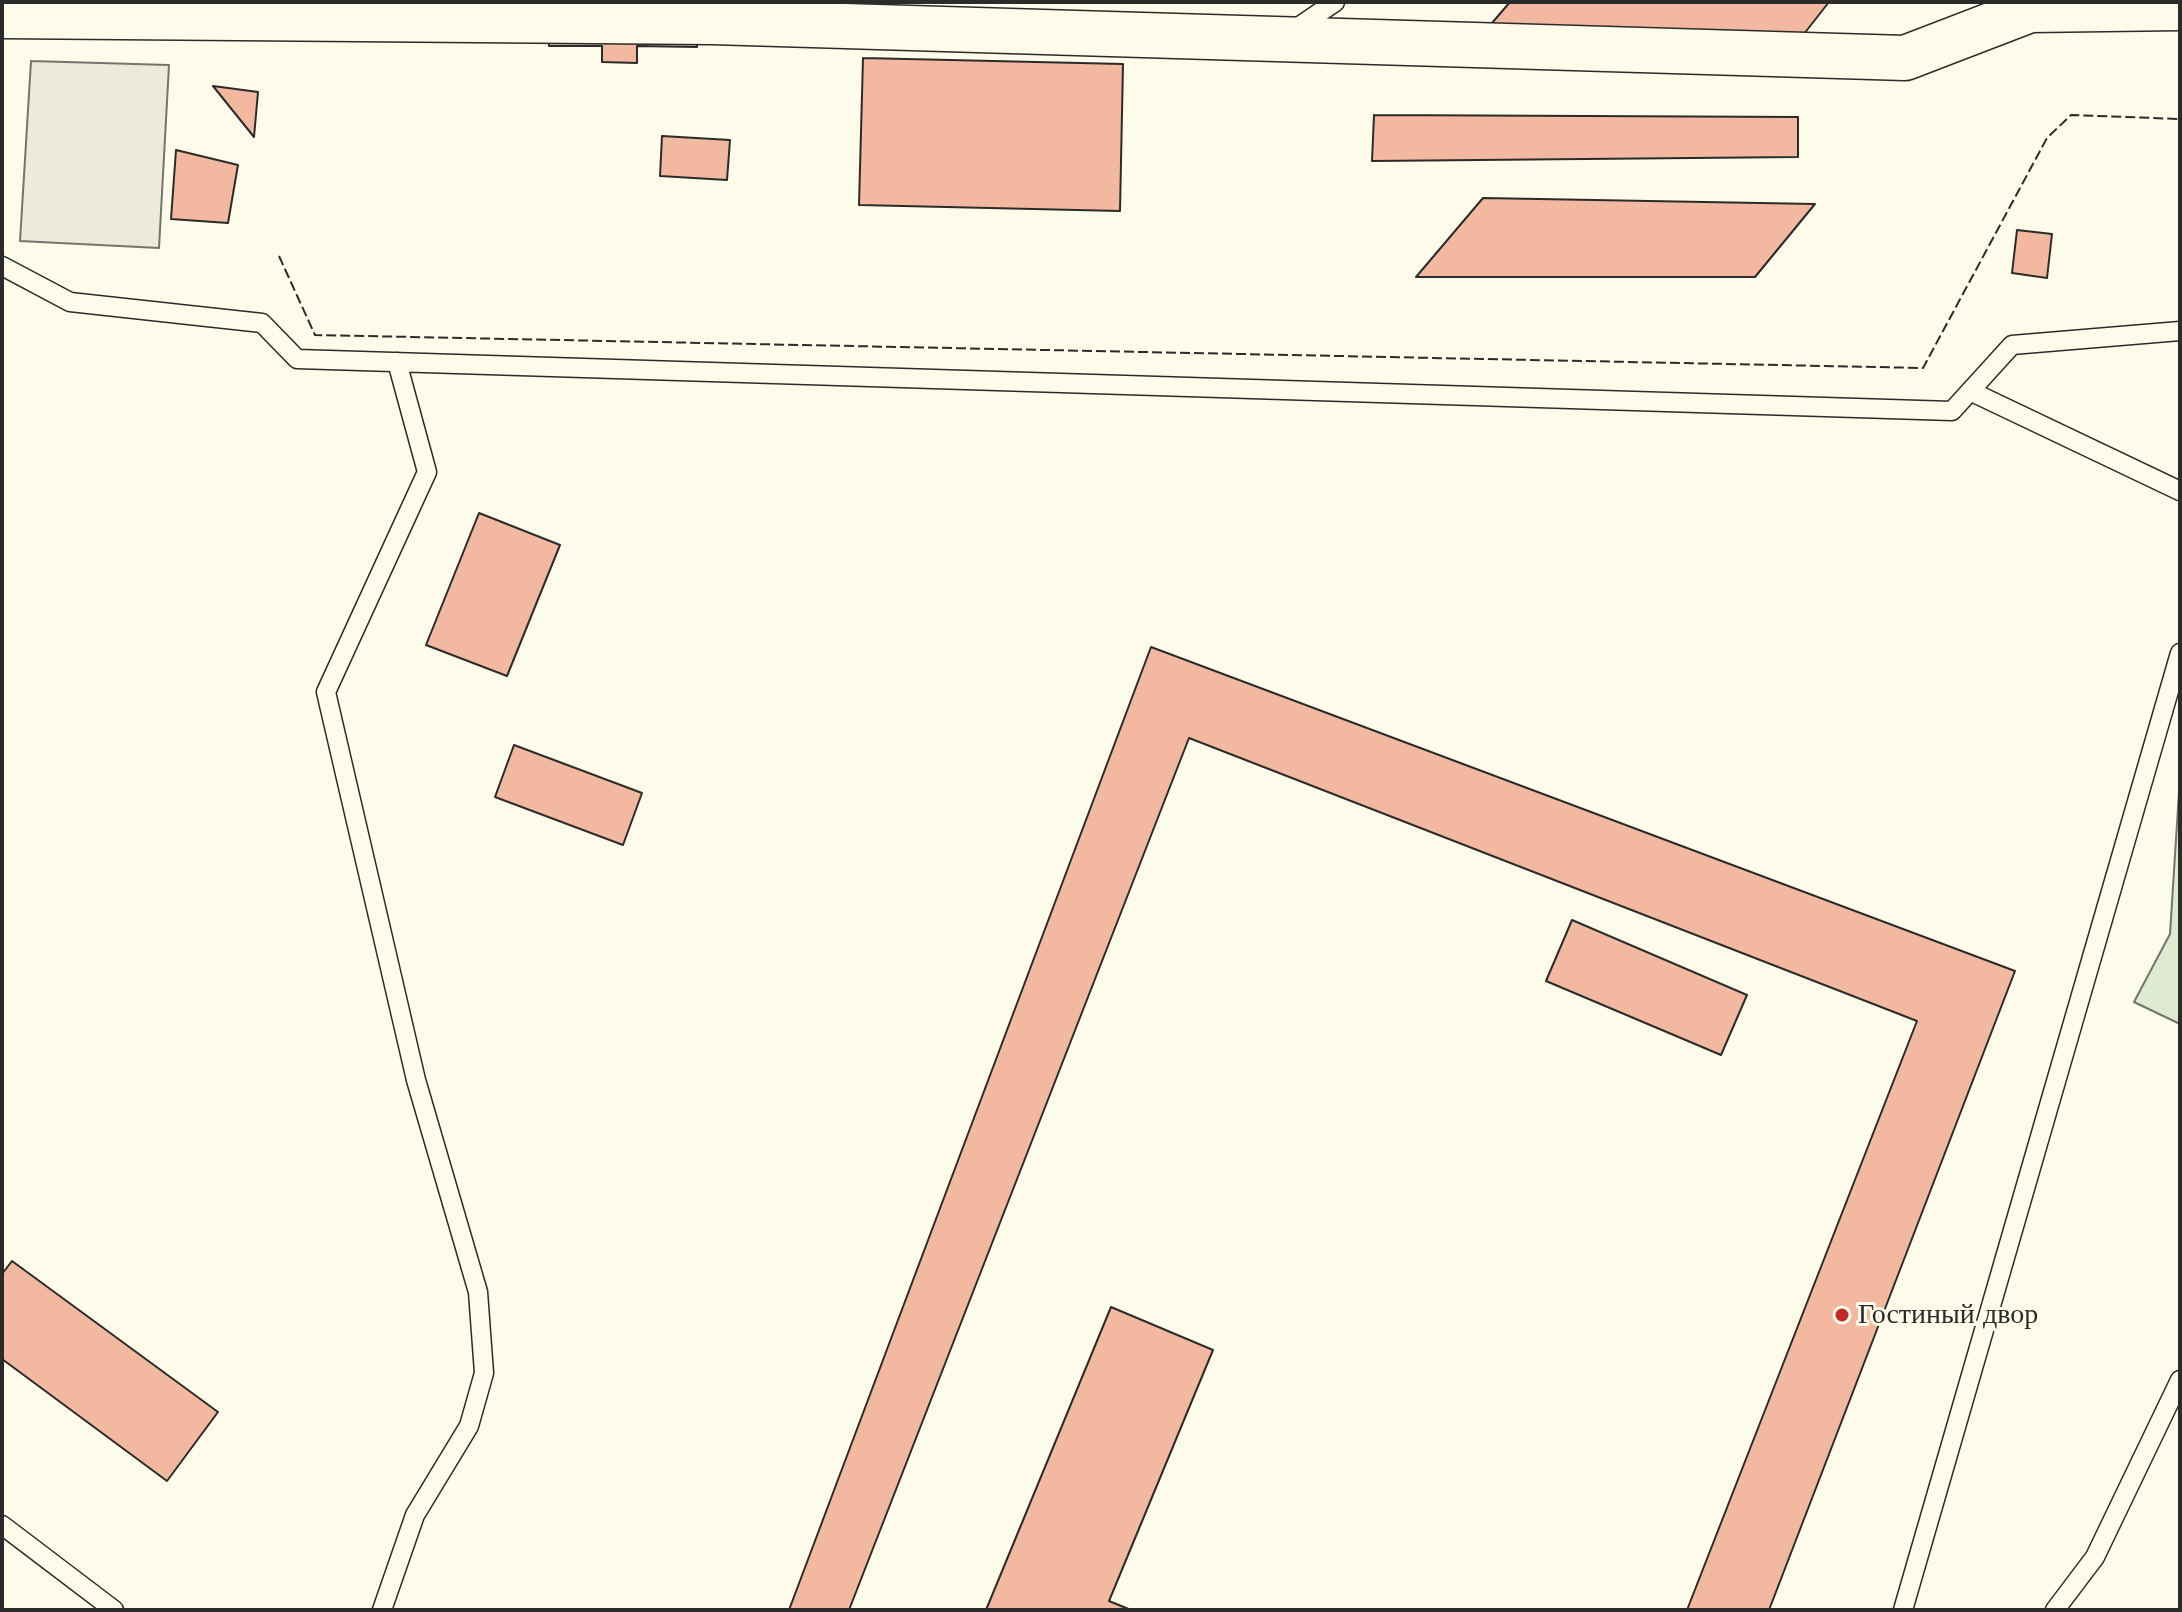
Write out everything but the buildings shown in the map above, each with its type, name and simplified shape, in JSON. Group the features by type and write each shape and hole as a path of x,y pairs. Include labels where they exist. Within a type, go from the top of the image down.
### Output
{"highway":[{"path":"2,16 712,22 1905,58 2030,10 2180,8"}],"lane":[{"path":"1280,39 1335,2"},
{"path":"2,266 70,302 262,323 297,359 1952,411 2012,345 2180,331"},
{"path":"382,1610 415,1515 469,1426 484,1373 478,1292 416,1080 326,692 427,472 397,362"},
{"path":"1970,391 2180,491"},
{"path":"1903,1610 2180,653"},
{"path":"2055,1610 2095,1557 2180,1380"},
{"path":"2,1525 114,1610"}],"green space":[{"path":"2180,776 2180,1024 2134,1002 2170,934"}],"shaded area":[{"path":"31,61 169,65 159,248 20,241"}],"fence":[{"path":"279,256 315,335 1923,368 2047,138 2071,115 2180,119"}],"place":[{"name":"Гостиный двор","path":"1842,1315"}]}
